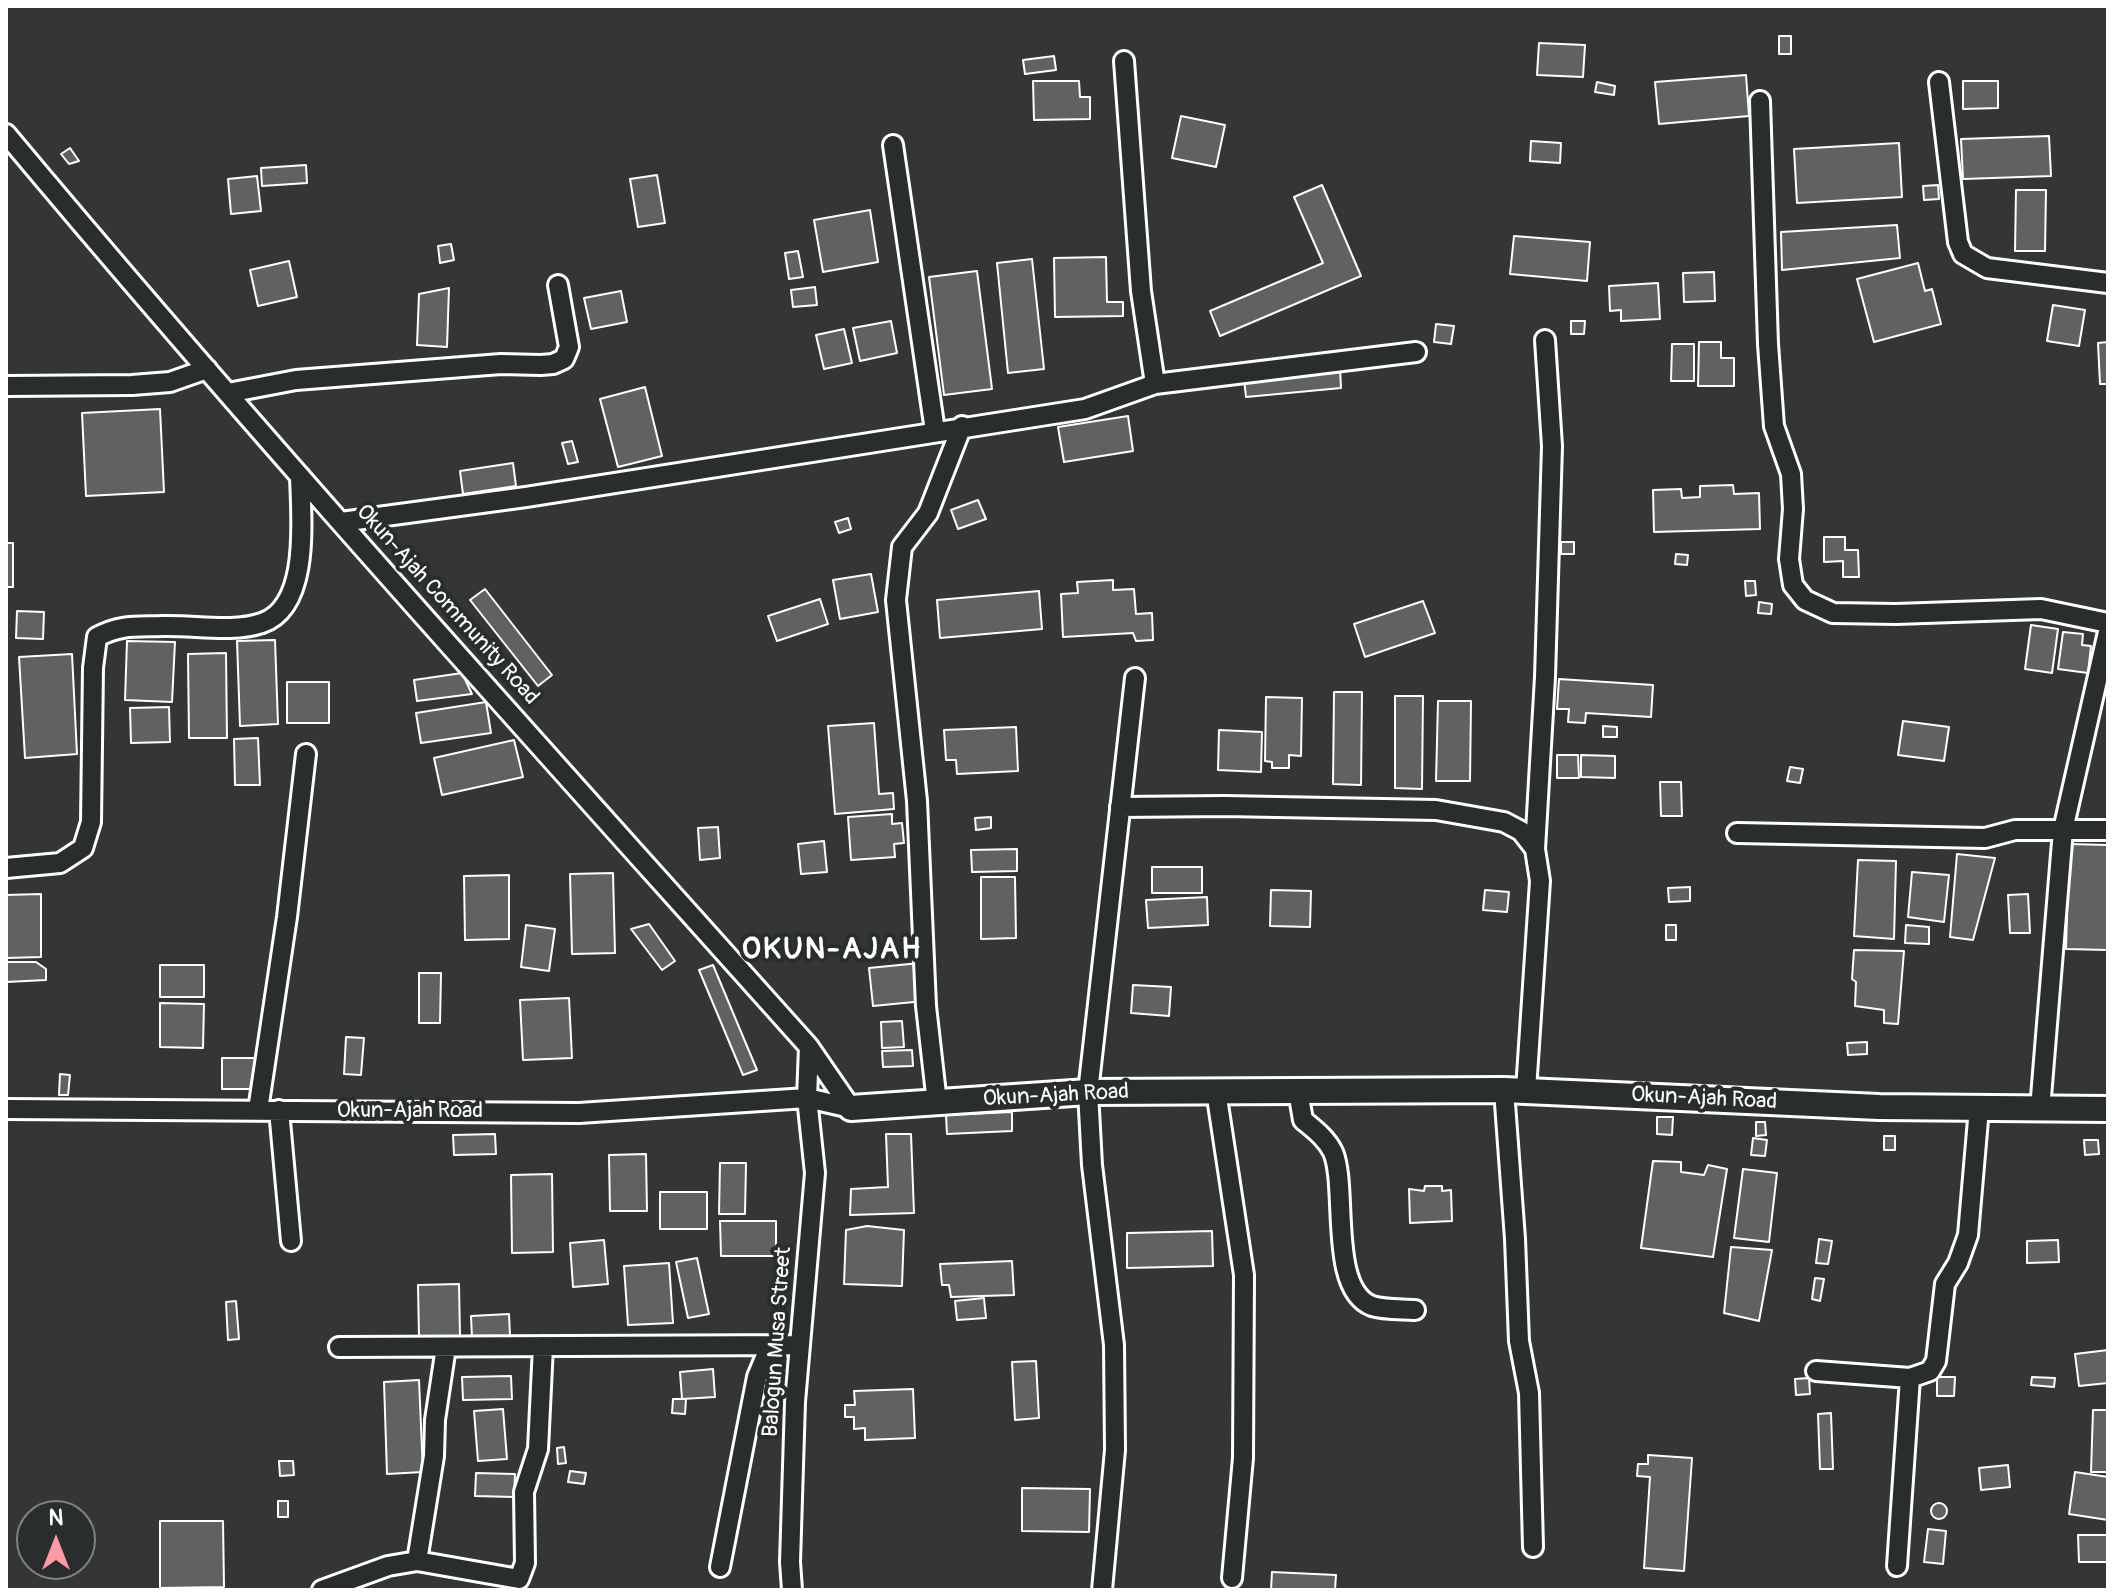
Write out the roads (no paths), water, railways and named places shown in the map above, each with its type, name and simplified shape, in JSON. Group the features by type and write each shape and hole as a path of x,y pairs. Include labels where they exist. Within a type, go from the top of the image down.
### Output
{"main road":[{"name":"Okun-Ajah Road","path":"851,1108 1088,1092 1515,1090 1879,1107 2108,1109"}],"street":[{"path":"1124,61 1141,291 1155,384"},
{"path":"1939,82 1958,242 1963,254 1987,268 2108,283"},
{"path":"1760,101 1770,371 1774,426 1791,474 1793,509 1789,559 1793,585 1805,600 1833,613 2041,609 2108,623"},
{"name":"Okun-Ajah Community Road","path":"6,134 300,476 809,1047 851,1108"},
{"path":"893,145 935,431"},
{"path":"228,393 296,380 374,372 553,364 564,359 569,347 558,285"},
{"path":"1533,1547 1529,1393 1519,1341 1515,1090 1540,881 1535,849 1545,677 1552,446 1545,340"},
{"path":"341,522 526,497 1085,409 1155,384 1416,352"},
{"path":"6,386 170,382 207,369"},
{"path":"937,1103 926,1006 917,801 896,600 902,547 928,513 962,426"},
{"path":"6,868 60,863 83,848 91,822 93,668 97,637 115,627 263,623 283,609 293,585 301,551 300,476"},
{"path":"2040,1109 2063,830 2108,632"},
{"path":"1102,1590 1115,1450 1114,1345 1092,1165 1088,1092 1135,678"},
{"path":"258,1110 287,917 306,754"},
{"path":"1120,807 1436,810 1504,822 1521,831 1535,849"},
{"path":"1737,833 1985,838 2015,830 2108,830"},
{"name":"Balogun Musa Street","path":"792,1590 790,1562 795,1402 815,1173 807,1098 809,1047"},
{"path":"1216,1091 1244,1275 1243,1458 1232,1578"},
{"path":"1298,1091 1303,1120 1322,1135 1334,1155 1345,1266 1355,1291 1371,1306 1415,1310"},
{"name":"Okun-Ajah Road","path":"6,1109 579,1113 807,1098 851,1108"},
{"path":"1816,1371 1910,1378 1930,1371 1936,1361 1945,1284 1958,1263 1968,1235 1979,1108"},
{"path":"279,1110 291,1241"},
{"path":"339,1347 799,1345"},
{"path":"322,1590 388,1566 417,1561 519,1579 525,1563 524,1492 538,1449 543,1346"},
{"path":"720,1567 757,1377 770,1346"},
{"path":"417,1561 434,1456 435,1420 446,1347"},
{"path":"1897,1566 1910,1378"}],"district":[{"name":"OKUN-AJAH","path":"832,950"}]}
